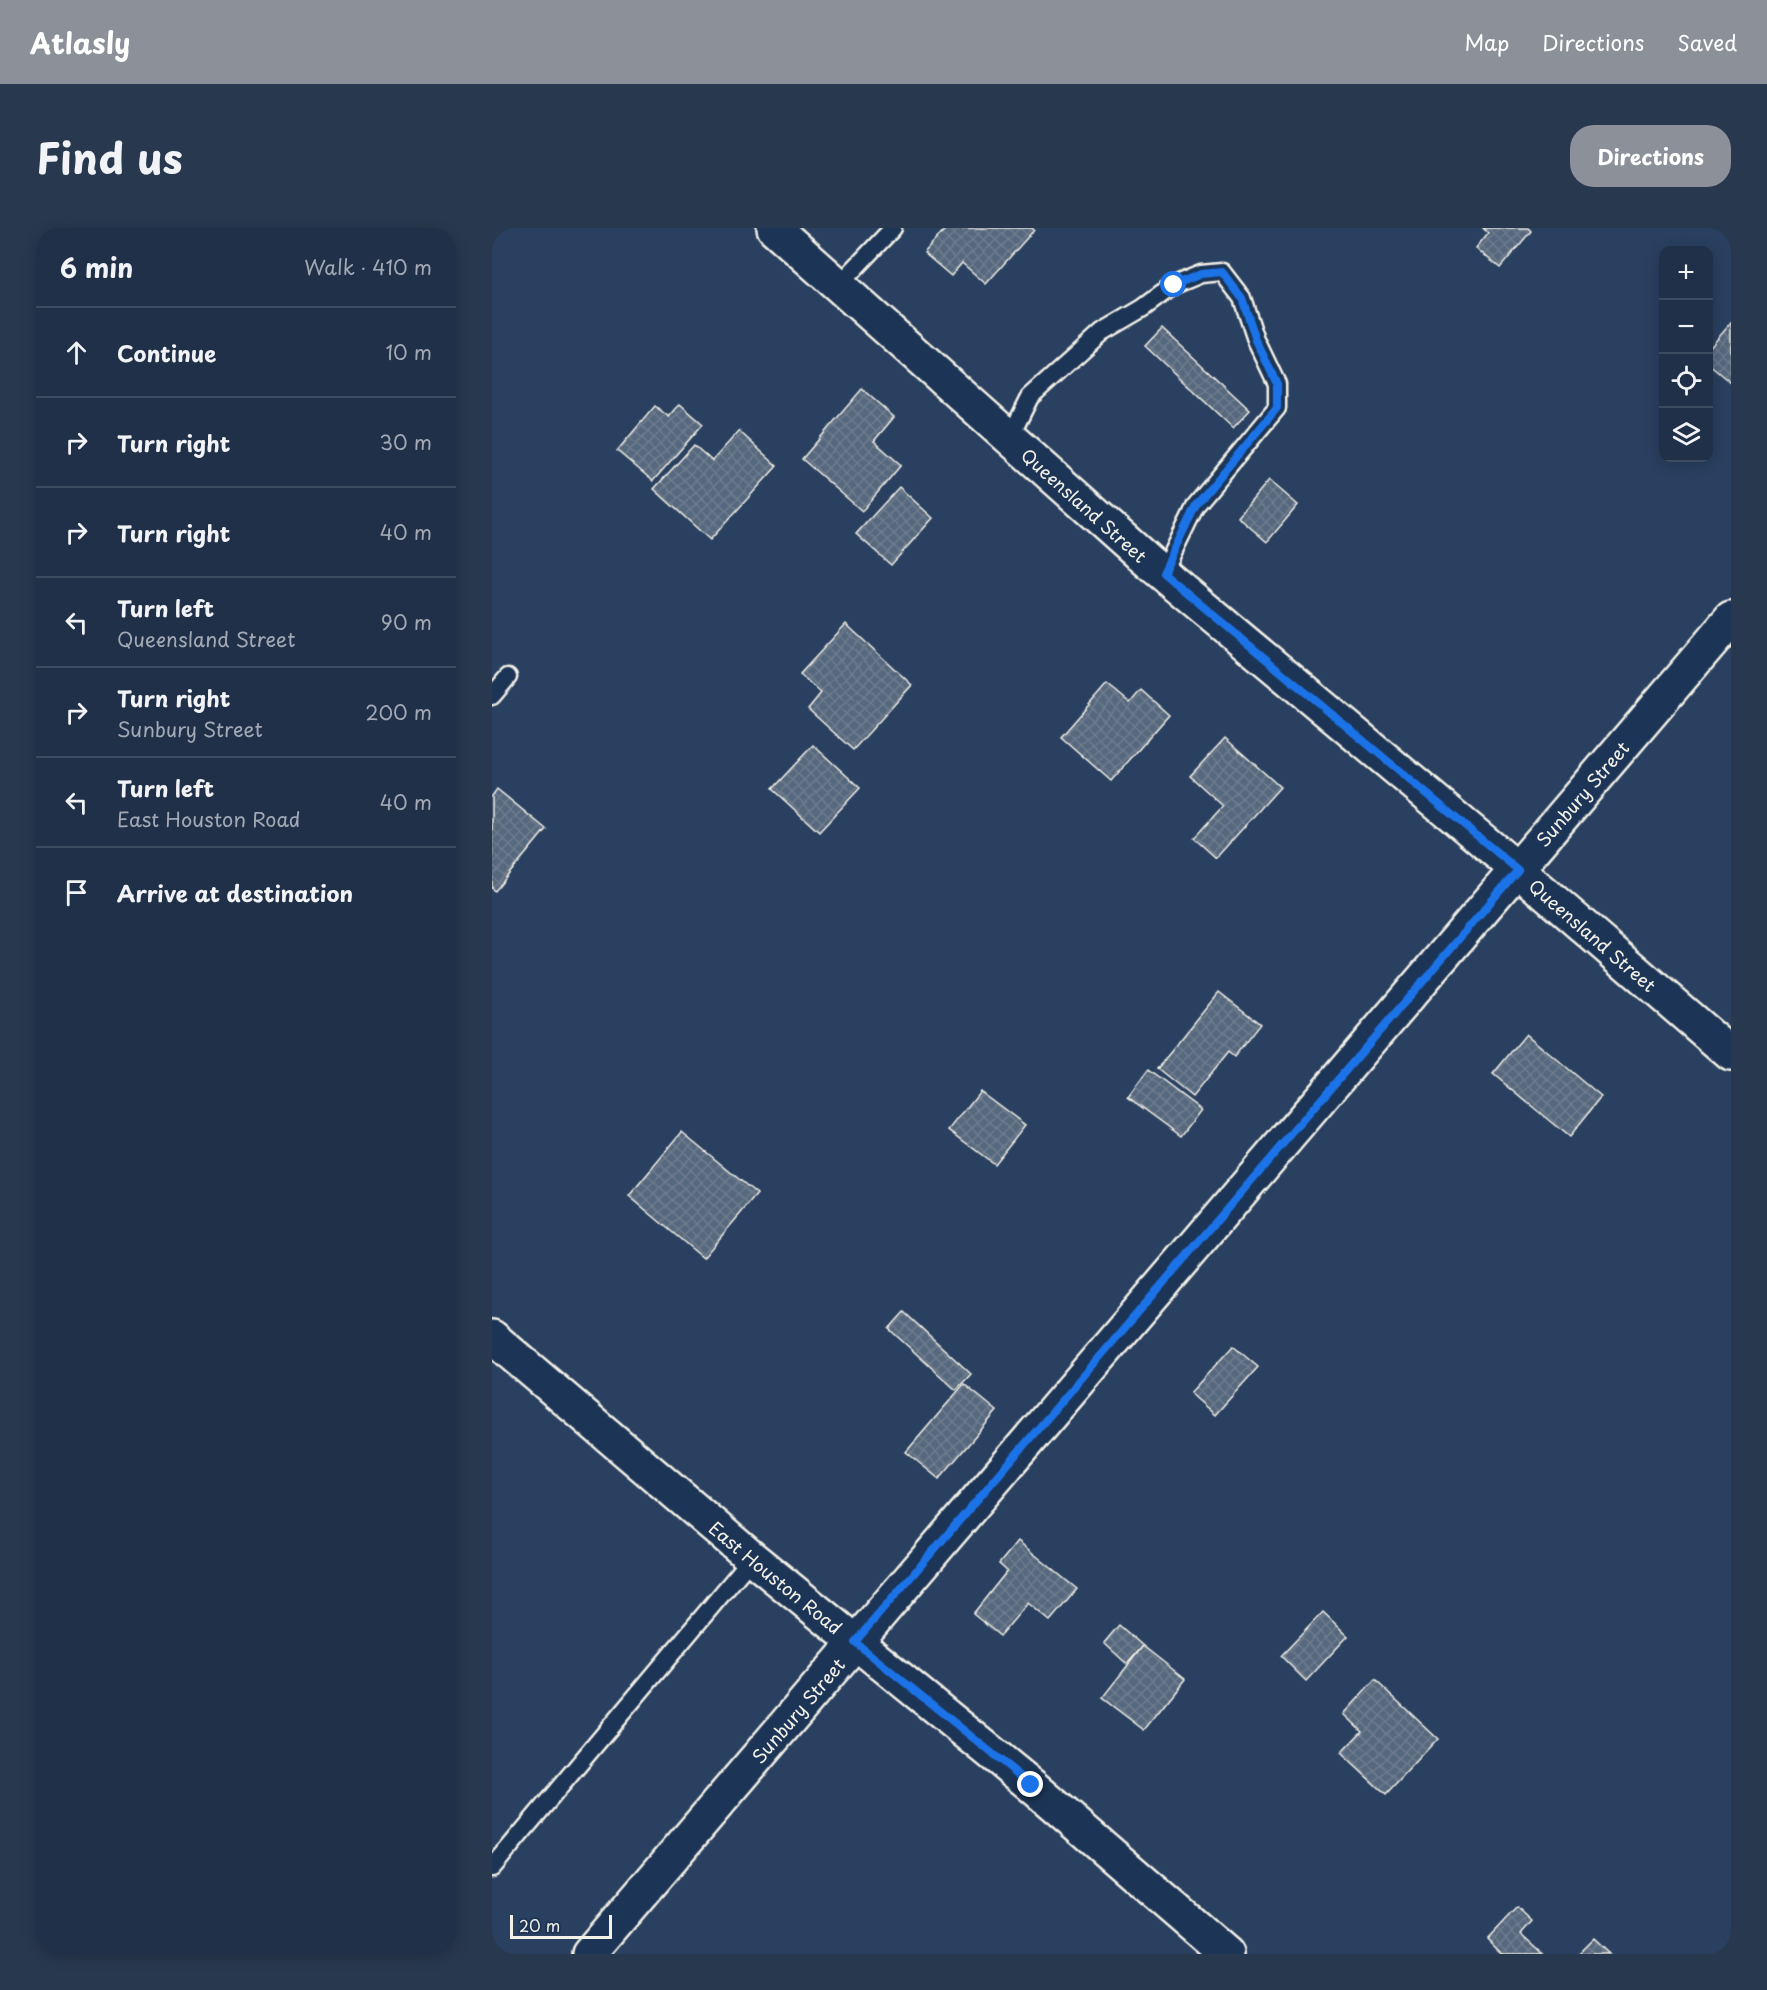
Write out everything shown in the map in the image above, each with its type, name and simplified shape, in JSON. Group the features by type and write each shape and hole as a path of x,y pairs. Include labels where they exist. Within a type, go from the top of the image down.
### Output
{"street":[{"name":"Queensland Street","path":"774,228 1163,573 1518,870 1731,1054"},
{"name":"Sunbury Street","path":"589,1954 1731,619"},
{"name":"East Houston Road","path":"492,1337 752,1558 1031,1785 1227,1954"}],"lane":[{"path":"839,285 893,228"},
{"path":"1010,437 1030,397 1102,332 1143,308 1174,285 1201,274 1222,272 1242,298 1256,340 1277,384 1277,408 1196,505 1163,573"},
{"path":"492,696 508,677"},
{"path":"492,1868 752,1558"}],"building":[{"path":"946,228 1032,228 1034,230 986,284 962,263 951,276 924,253"},
{"path":"1483,228 1528,228 1531,231 1500,268 1476,248 1488,233"},
{"path":"1731,322 1731,383 1713,368 1713,343"},
{"path":"1162,328 1250,410 1233,428 1145,346"},
{"path":"862,389 894,417 874,441 901,465 862,511 802,459"},
{"path":"680,404 703,424 653,481 617,451 655,406 669,417"},
{"path":"739,431 777,466 710,540 654,489 694,445 712,461"},
{"path":"1269,480 1298,505 1267,542 1238,517"},
{"path":"899,487 933,518 891,565 856,534"},
{"path":"846,624 912,685 853,750 808,709 821,693 800,674"},
{"path":"1107,684 1130,703 1141,690 1169,715 1111,781 1061,737"},
{"path":"1225,738 1280,787 1216,858 1194,838 1223,806 1190,776"},
{"path":"813,745 860,788 819,832 772,789"},
{"path":"497,789 546,829 495,891 492,888 492,796"},
{"path":"1219,992 1260,1024 1234,1057 1228,1052 1192,1097 1157,1069"},
{"path":"1526,1034 1601,1097 1569,1137 1493,1074"},
{"path":"1148,1070 1201,1110 1181,1136 1128,1097"},
{"path":"980,1091 1025,1125 994,1164 949,1130"},
{"path":"682,1132 757,1194 703,1258 629,1196"},
{"path":"904,1312 971,1374 956,1390 889,1329"},
{"path":"1233,1346 1258,1367 1215,1415 1190,1393"},
{"path":"964,1384 997,1411 939,1479 906,1452"},
{"path":"1018,1541 1077,1589 1050,1621 1028,1603 1000,1636 973,1614 1007,1571 999,1564"},
{"path":"1323,1612 1348,1636 1306,1681 1281,1656"},
{"path":"1119,1625 1143,1646 1127,1664 1104,1643"},
{"path":"1143,1646 1185,1679 1144,1730 1102,1698"},
{"path":"1375,1680 1438,1739 1386,1795 1341,1753 1362,1731 1344,1714"},
{"path":"1517,1907 1532,1921 1521,1934 1543,1954 1502,1954 1487,1939"},
{"path":"1593,1939 1609,1954 1578,1954"}],"route":[{"path":"1031,1785 855,1642 1518,870 1163,573 1196,505 1277,408 1277,384 1256,340 1242,298 1222,272 1201,274 1174,285"}]}
